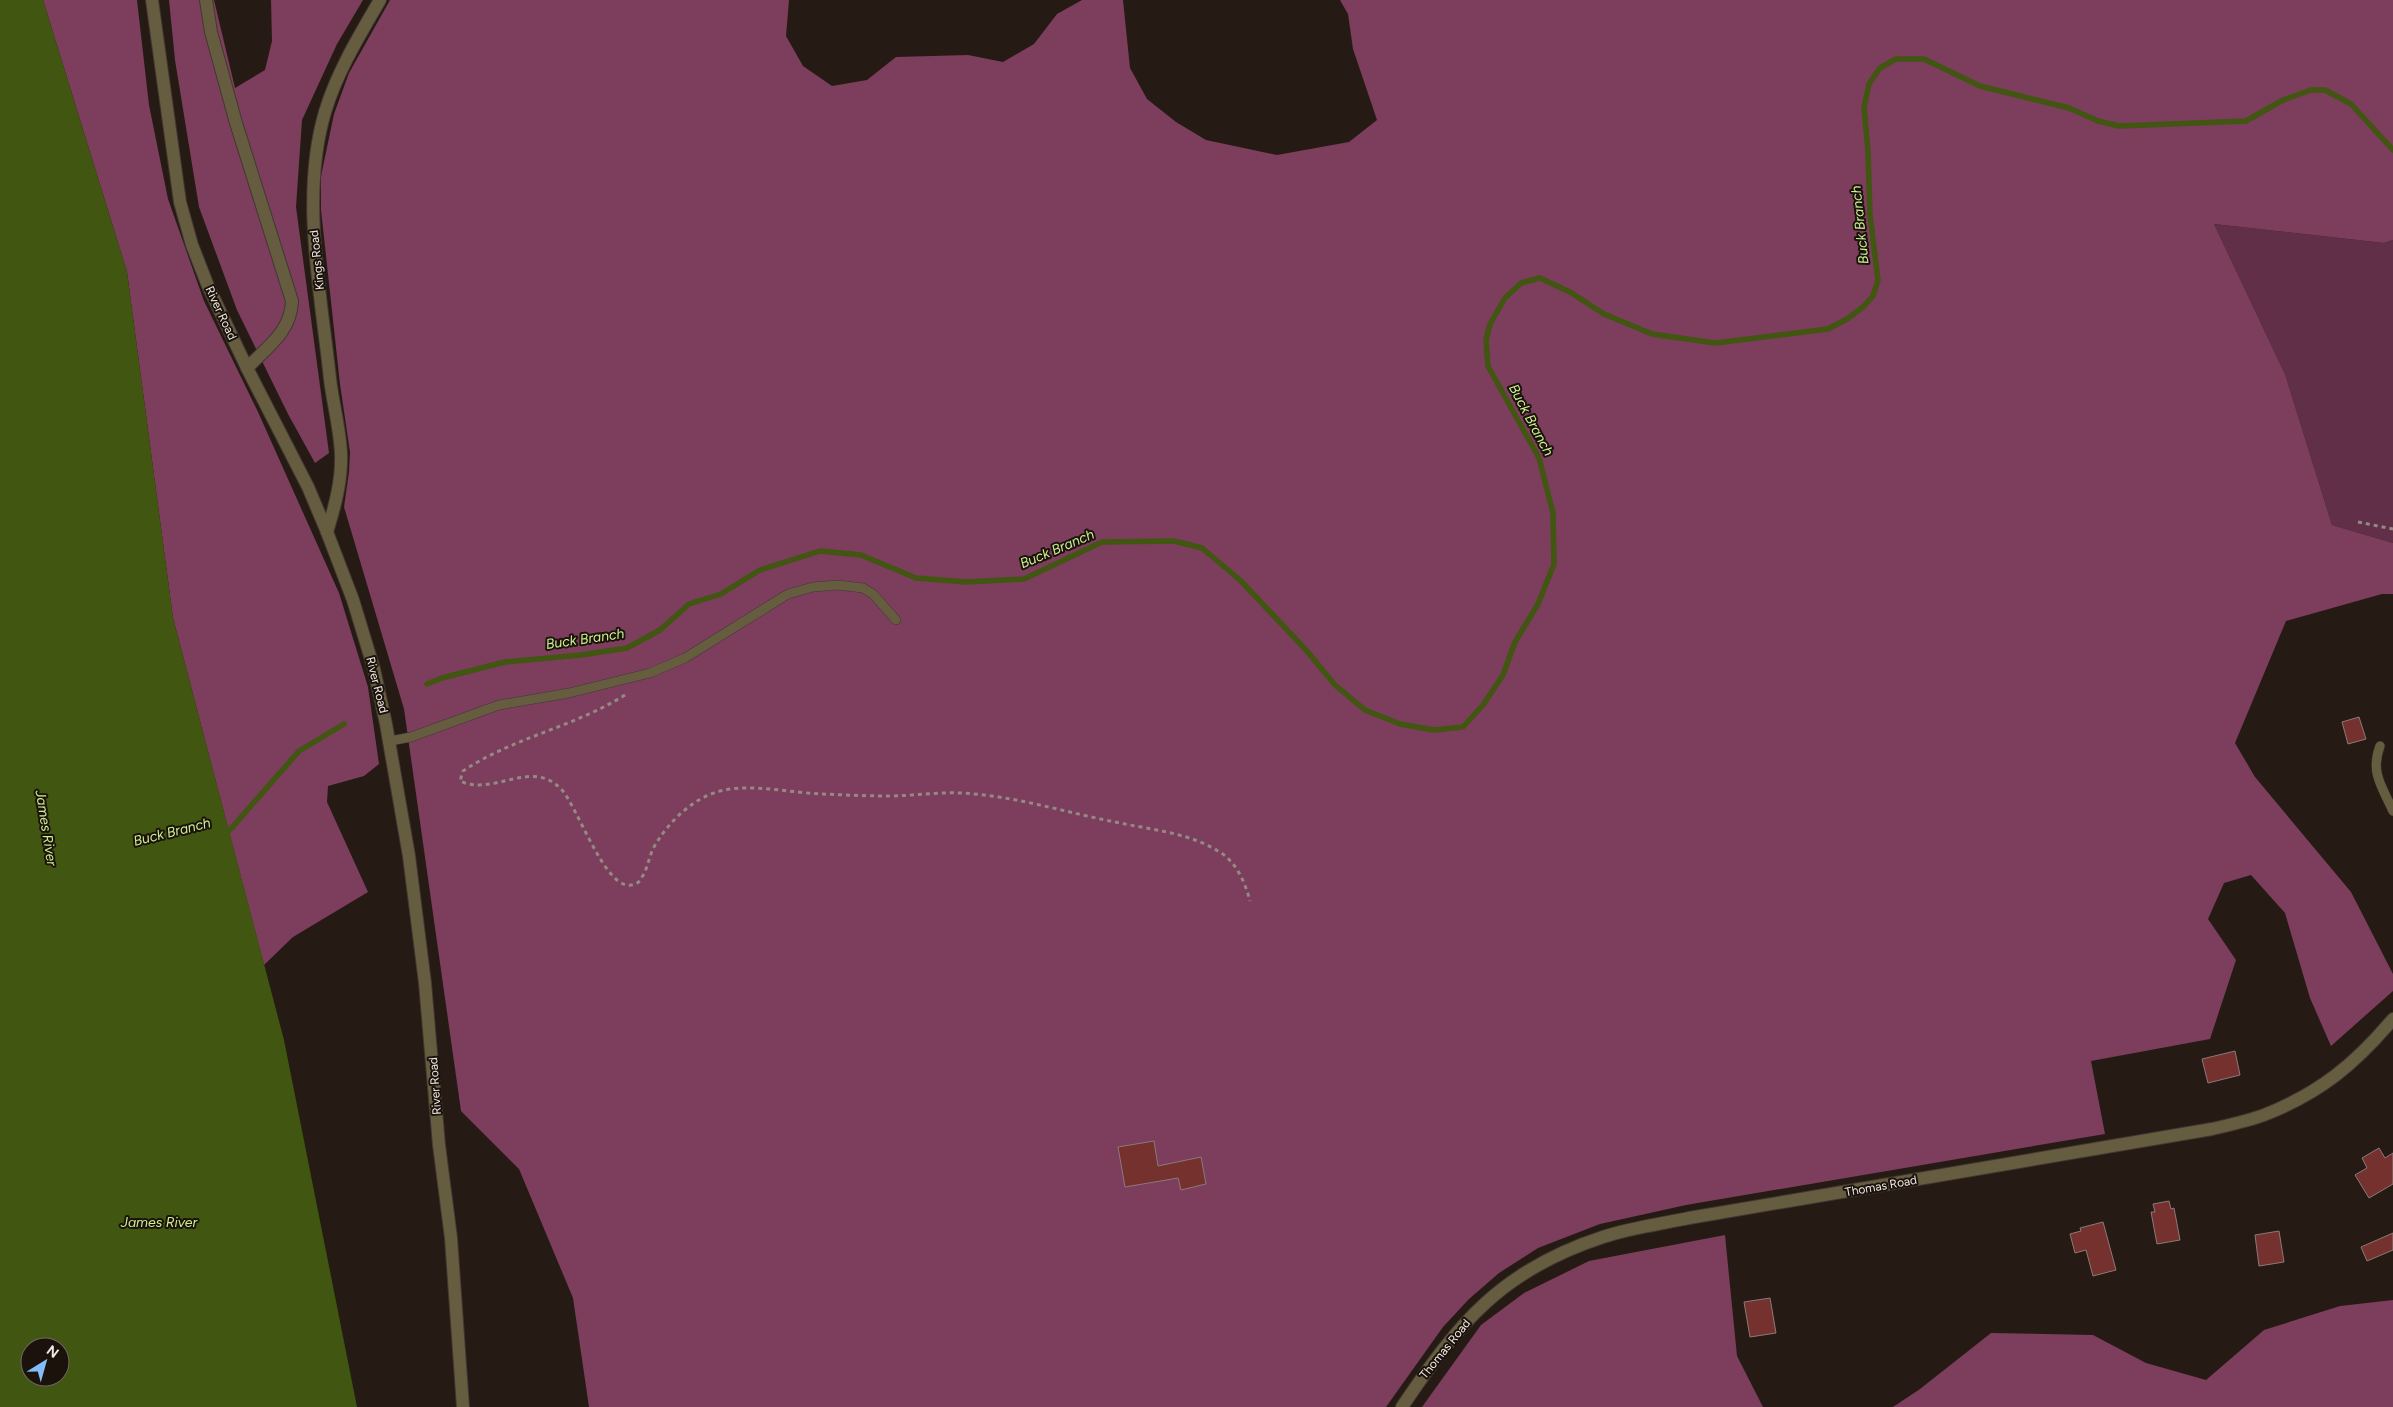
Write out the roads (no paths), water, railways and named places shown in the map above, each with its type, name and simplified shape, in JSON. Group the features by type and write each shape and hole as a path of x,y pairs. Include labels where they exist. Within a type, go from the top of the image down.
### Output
{"street":[{"name":"River Road","path":"152,0 180,202 208,286 247,368 308,487 327,532 358,617 374,669 390,741 409,856 425,983 439,1145 451,1238 463,1407"},
{"path":"206,0 211,32 236,123 292,301 292,315 287,327 247,368"},
{"name":"Kings Road","path":"327,532 335,505 341,471 341,453 331,385 312,210 313,175 325,111 341,70 380,0"},
{"name":"Thomas Road","path":"1402,1407 1452,1336 1478,1308 1507,1284 1544,1260 1604,1237 1688,1218 2212,1129 2264,1115 2312,1092 2341,1073 2366,1051 2393,1019"}],"lane":[{"path":"390,741 411,737 463,716 499,705 592,689 650,673 685,658 788,594 813,587 838,585 863,588 873,594 896,620"},
{"path":"2380,746 2375,760 2375,772 2393,811"}],"water":[{"name":"James River","path":"0,0 43,0 127,272 173,618 284,1040 357,1407 0,1407"}],"waterway":[{"name":"Buck Branch","path":"427,684 442,678 505,662 581,655 627,648 660,630 689,604 721,594 760,570 820,551 861,555 916,578 966,582 1024,579 1102,542 1174,541 1202,548 1241,581 1306,650 1335,685 1365,710 1400,724 1434,730 1463,727 1483,705 1503,675 1515,642 1538,604 1554,564 1553,513 1539,458 1488,366 1486,340 1490,324 1505,298 1521,283 1540,278 1570,292 1604,314 1652,334 1715,343 1828,329 1847,319 1863,307 1873,296 1878,280 1870,215 1868,151 1864,107 1869,84 1880,68 1896,59 1924,59 1980,86 2069,108 2098,121 2119,126 2246,121 2283,100 2311,90 2325,90 2351,104 2393,150"},
{"name":"Buck Branch","path":"223,832 229,831 299,751 344,724"}]}
